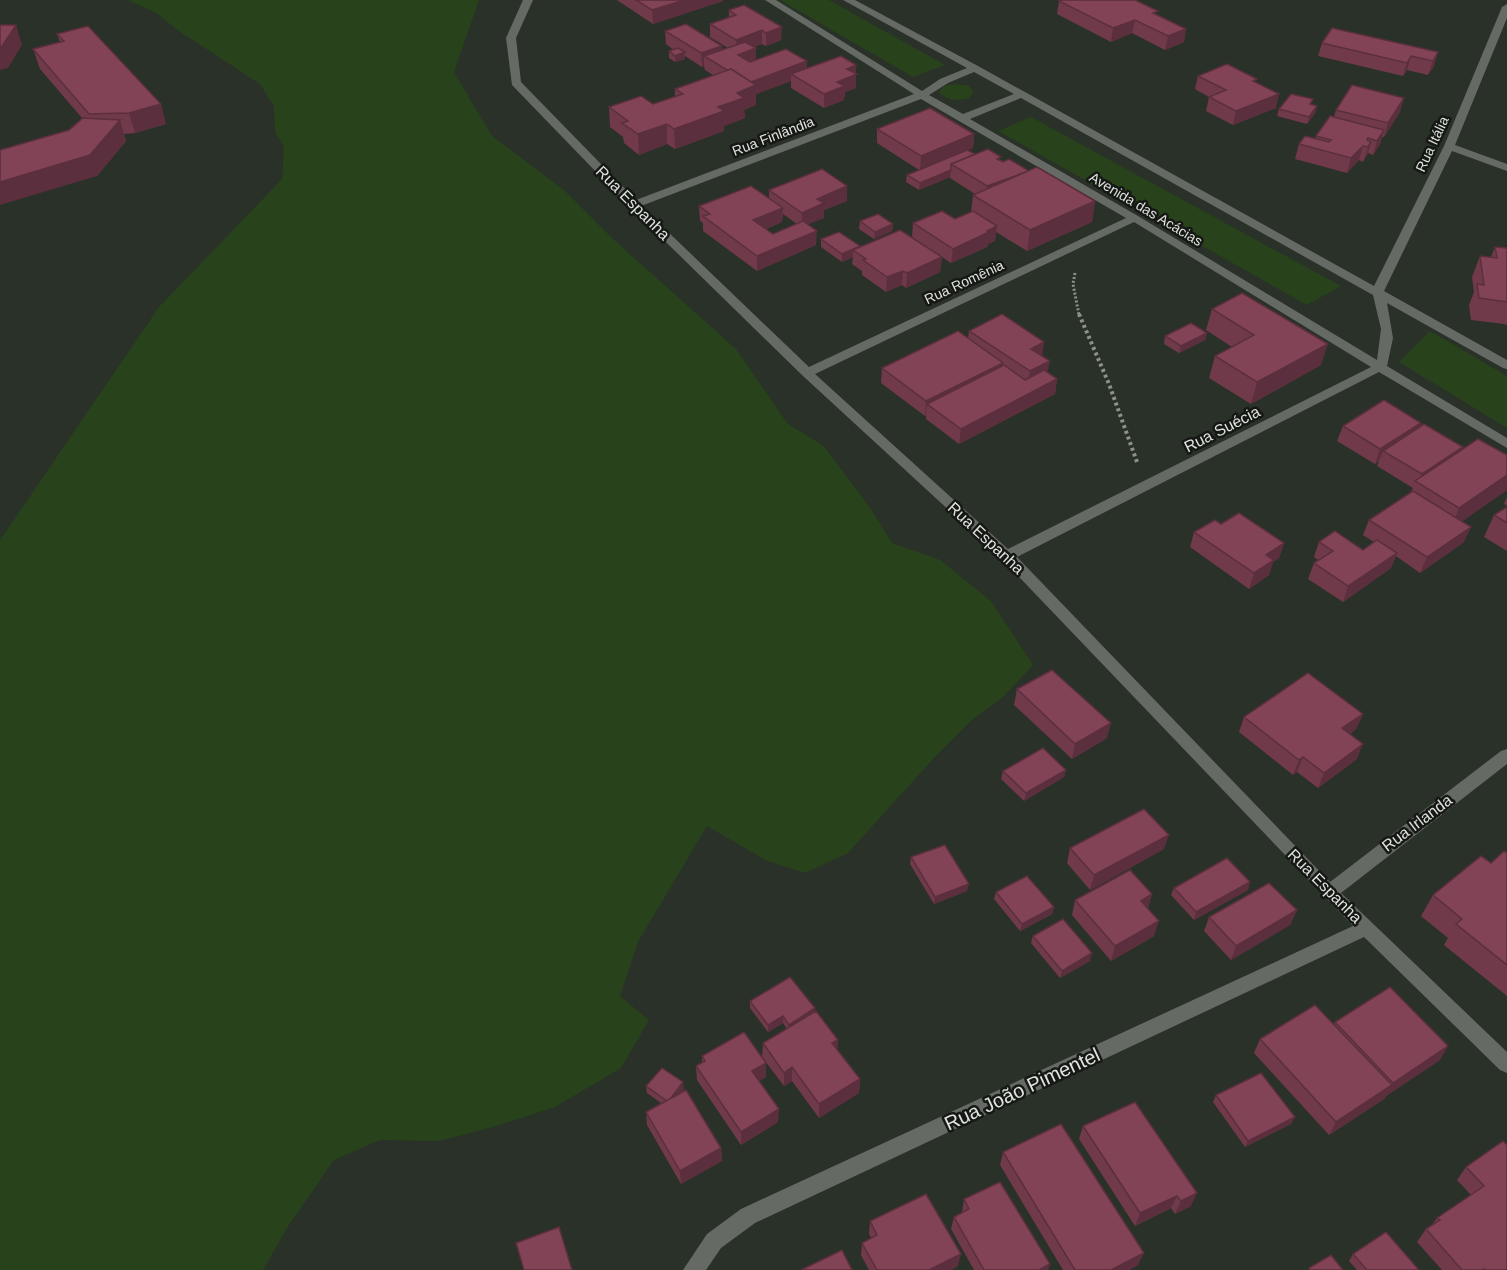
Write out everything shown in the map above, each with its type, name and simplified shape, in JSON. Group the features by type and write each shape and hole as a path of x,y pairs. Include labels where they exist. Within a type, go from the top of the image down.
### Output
{"street":[{"name":"Rua Espanha","path":"528,0 511,38 516,83 634,205 807,373 1007,556 1329,892 1507,1065"},
{"name":"Avenida das Acácias","path":"770,0 922,95 1134,218 1507,444"},
{"path":"848,0 1378,291 1507,365"},
{"name":"Rua Itália","path":"1378,291 1449,146 1507,7"},
{"name":"Rua Finlândia","path":"634,205 922,95 944,81 975,68"},
{"path":"963,118 1022,94"},
{"path":"1449,146 1507,168"},
{"name":"Rua Romênia","path":"807,373 1134,218"},
{"path":"1378,291 1388,323 1388,343 1380,367"},
{"name":"Rua Suécia","path":"1007,556 1380,367"},
{"name":"Rua Irlanda","path":"1329,892 1371,857 1507,755"},
{"name":"Rua João Pimentel","path":"693,1270 714,1241 748,1216 1367,928"}],"path":[{"path":"1086,241 1071,283 1083,328 1109,385 1140,471"}],"green space":[{"path":"128,0 479,0 454,72 492,136 565,191 612,238 736,349 788,424 824,446 871,509 892,543 940,560 991,601 1033,665 1003,697 973,719 934,758 848,853 805,873 767,861 707,826 638,942 620,996 649,1020 621,1068 555,1107 493,1127 439,1141 380,1140 334,1160 287,1228 263,1270 0,1270 0,540 159,307 282,179 284,147 275,132 274,106 260,84 179,31 156,13"},
{"path":"780,0 829,0 945,65 913,77"},
{"path":"956,84 969,86 974,92 969,98 956,100 949,99 939,92 944,86"},
{"path":"1031,117 1341,286 1307,305 998,131"},
{"path":"1430,331 1507,376 1507,428 1399,362"}],"building":[{"path":"636,0 685,0 652,10"},
{"path":"1135,0 1158,11 1153,13 1186,29 1168,36 1135,20 1113,28 1059,1"},
{"path":"744,5 782,27 766,33 762,30 736,40 710,24 736,15 729,10"},
{"path":"686,24 722,46 701,53 665,31"},
{"path":"0,25 16,25 0,49"},
{"path":"88,26 161,104 129,113 89,114 33,49 64,41 57,34"},
{"path":"1332,28 1438,52 1433,61 1411,56 1407,63 1322,43"},
{"path":"745,42 756,48 738,55 750,62 786,49 807,61 751,82 704,56"},
{"path":"678,48 685,52 675,56 669,51"},
{"path":"841,56 856,65 847,69 857,74 837,82 845,86 824,94 791,74"},
{"path":"1227,64 1257,79 1253,81 1279,94 1236,111 1209,97 1226,90 1198,76"},
{"path":"731,69 756,85 737,93 744,98 718,107 724,111 674,129 667,124 638,134 622,123 628,121 609,107 641,96 653,104 683,94 675,89"},
{"path":"1352,85 1404,98 1388,123 1336,110"},
{"path":"1291,94 1313,99 1310,104 1317,106 1309,117 1279,109"},
{"path":"930,108 974,134 921,156 877,129"},
{"path":"1330,116 1384,130 1377,141 1368,138 1367,140 1371,142 1368,147 1363,146 1351,158 1299,144 1305,136 1329,142 1331,140 1316,136"},
{"path":"83,118 120,120 90,155 0,182 0,150 69,130"},
{"path":"988,149 1001,157 997,159 1003,162 1009,159 1029,171 987,186 951,164"},
{"path":"967,150 975,154 951,164 951,170 920,183 907,175"},
{"path":"1037,167 1095,201 1030,230 973,195"},
{"path":"822,169 847,186 817,199 824,203 802,213 769,190"},
{"path":"751,186 783,208 753,220 773,234 803,221 817,231 757,256 703,216 710,214 699,206"},
{"path":"942,211 955,219 973,211 997,226 953,249 913,223"},
{"path":"878,214 893,224 875,232 860,221"},
{"path":"900,230 942,257 907,273 903,271 887,277 853,250"},
{"path":"839,232 860,246 842,254 821,239"},
{"path":"1495,247 1507,248 1507,302 1479,298 1477,284 1484,285 1480,256 1497,258"},
{"path":"1242,293 1328,344 1257,382 1215,356 1254,335 1212,309"},
{"path":"1002,314 1044,342 1031,349 1050,361 1030,371 969,331"},
{"path":"1191,323 1207,333 1181,346 1165,336"},
{"path":"958,331 1003,363 926,401 882,368"},
{"path":"1004,365 1025,380 1044,370 1057,379 961,429 927,404"},
{"path":"1384,400 1421,423 1380,449 1343,426"},
{"path":"1424,424 1463,447 1422,474 1383,451"},
{"path":"1478,439 1507,455 1507,475 1459,508 1415,481"},
{"path":"1413,491 1471,527 1427,557 1369,520"},
{"path":"1507,507 1507,523 1494,515"},
{"path":"1239,513 1284,543 1266,555 1274,560 1254,573 1194,532 1215,520 1221,524"},
{"path":"1335,531 1363,550 1377,540 1397,553 1348,586 1314,563 1333,551 1319,542"},
{"path":"1052,670 1111,723 1075,744 1017,689"},
{"path":"1308,673 1363,714 1342,728 1363,744 1324,773 1303,757 1299,760 1244,717"},
{"path":"1043,748 1066,770 1026,793 1003,771"},
{"path":"1144,809 1169,835 1094,875 1070,848"},
{"path":"945,845 969,884 935,897 911,857"},
{"path":"1504,851 1507,853 1507,965 1456,924 1462,919 1433,895 1481,856 1491,863"},
{"path":"1227,858 1250,882 1196,912 1174,888"},
{"path":"1130,870 1152,894 1141,901 1159,921 1115,946 1075,900"},
{"path":"1027,876 1054,907 1022,924 996,892"},
{"path":"1269,883 1297,910 1236,946 1209,917"},
{"path":"1063,919 1092,953 1062,971 1033,936"},
{"path":"790,977 815,1008 789,1025 783,1016 768,1025 750,1001"},
{"path":"1390,987 1448,1046 1393,1083 1335,1022"},
{"path":"1315,1005 1392,1085 1336,1122 1260,1039"},
{"path":"816,1011 838,1040 832,1043 860,1079 819,1104 792,1067 784,1073 763,1043"},
{"path":"744,1032 766,1063 752,1071 779,1109 741,1132 696,1066 705,1061 702,1056"},
{"path":"662,1068 683,1082 667,1101 646,1086"},
{"path":"1261,1073 1295,1117 1248,1141 1216,1095"},
{"path":"686,1090 721,1148 680,1171 646,1112"},
{"path":"1135,1102 1197,1193 1181,1201 1177,1196 1140,1213 1083,1126"},
{"path":"1061,1124 1144,1253 1111,1270 1075,1270 1003,1152"},
{"path":"1503,1141 1507,1145 1507,1270 1462,1270 1426,1229 1440,1220 1437,1218 1484,1186 1466,1167"},
{"path":"1000,1182 1050,1264 1039,1270 984,1270 954,1217 969,1209 964,1199"},
{"path":"926,1194 961,1254 929,1270 877,1270 862,1243 877,1235 870,1221"},
{"path":"559,1227 572,1270 524,1270 516,1243"},
{"path":"1386,1232 1419,1270 1367,1270 1353,1254"},
{"path":"842,1250 852,1270 801,1270"},
{"path":"1331,1255 1343,1270 1310,1270 1309,1268"}]}
